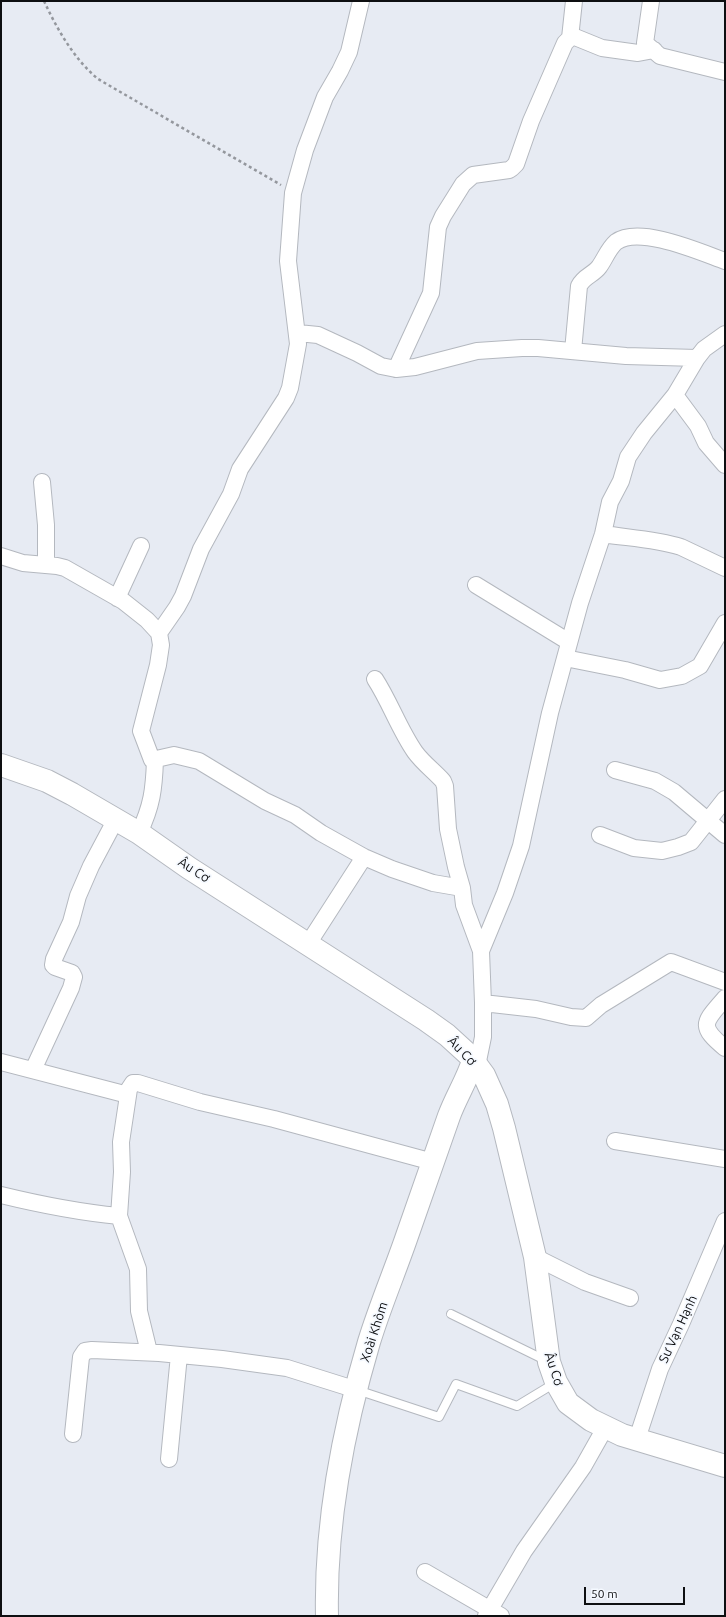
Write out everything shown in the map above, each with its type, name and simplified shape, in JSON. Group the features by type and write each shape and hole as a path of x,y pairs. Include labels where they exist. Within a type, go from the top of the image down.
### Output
{"main road":[{"name":"Âu Cơ","path":"1,765 47,781 116,819 447,1035 475,1063 491,1089 503,1122 535,1257 549,1362 556,1382 568,1403 577,1411 605,1428 725,1466"},
{"name":"Xoài Khòm","path":"327,1616 328,1559 343,1448 369,1342 452,1109 475,1063"}],"street":[{"path":"159,633 183,596 201,548 231,494 240,469 286,398 296,358 298,332 290,287 288,261 293,193 305,150 325,96 349,52 361,1"},
{"path":"396,369 431,293 438,227 443,216 463,184 473,175 512,168 516,164 531,121 558,57 565,43 570,38 574,1"},
{"path":"651,1 645,41 646,43 664,57 725,72"},
{"path":"570,38 579,38 602,48 638,53 654,50"},
{"path":"573,351 579,286 581,282 598,269 609,250 621,239 646,236 686,247 725,261"},
{"path":"298,332 318,335 381,366 396,369 415,367 477,351 530,348 626,356 697,358"},
{"path":"481,951 505,893 521,846 547,725 580,603 603,534 610,502 621,481 628,457 648,428 675,395 704,349 725,334"},
{"path":"675,395 698,426 706,443 725,465"},
{"path":"42,482 46,525 46,565"},
{"path":"603,534 650,540 673,545 725,568"},
{"path":"116,598 141,546"},
{"path":"1,556 23,563 65,568 116,598 147,620 159,633 161,645 158,665 141,731 152,760 174,755 199,761 266,801 295,815 364,857 392,870 433,883 462,888"},
{"path":"476,585 569,642"},
{"path":"565,658 625,670 660,680 682,676 700,666 725,623"},
{"path":"375,679 387,698 408,741 425,764 443,781 445,786 448,829 466,912 481,951 484,1003 483,1037 475,1063"},
{"path":"139,833 149,811 155,783 155,760"},
{"path":"615,770 655,781 674,792 725,835"},
{"path":"600,835 634,848 662,851 691,842 725,799"},
{"path":"33,1070 71,988 74,978 72,973 55,967 53,965 54,959 71,922 81,890 116,819"},
{"path":"308,944 364,857"},
{"path":"484,1003 536,1009 571,1017 586,1018 601,1005 671,962 725,982"},
{"path":"725,998 707,1019 706,1025 708,1032 725,1048"},
{"path":"1,1062 128,1095"},
{"path":"149,1352 139,1311 138,1269 119,1216 122,1172 121,1142 128,1095 131,1085 138,1083 200,1102 274,1119 433,1162"},
{"path":"615,1141 725,1159"},
{"path":"1,1195 75,1212 119,1216"},
{"name":"Sư Vạn Hạnh","path":"637,1439 660,1369 725,1221"},
{"path":"535,1257 585,1282 630,1298"},
{"path":"73,1434 81,1357 86,1352 92,1350 179,1354 287,1368 357,1390"},
{"path":"169,1459 179,1354"},
{"path":"425,1572 492,1614 524,1551 583,1467 605,1428"}],"lane":[{"path":"451,1314 549,1362"},
{"path":"357,1390 439,1417 456,1384 517,1406 556,1382"}],"path":[{"path":"44,1 69,46 86,70 98,79 293,193"}]}
